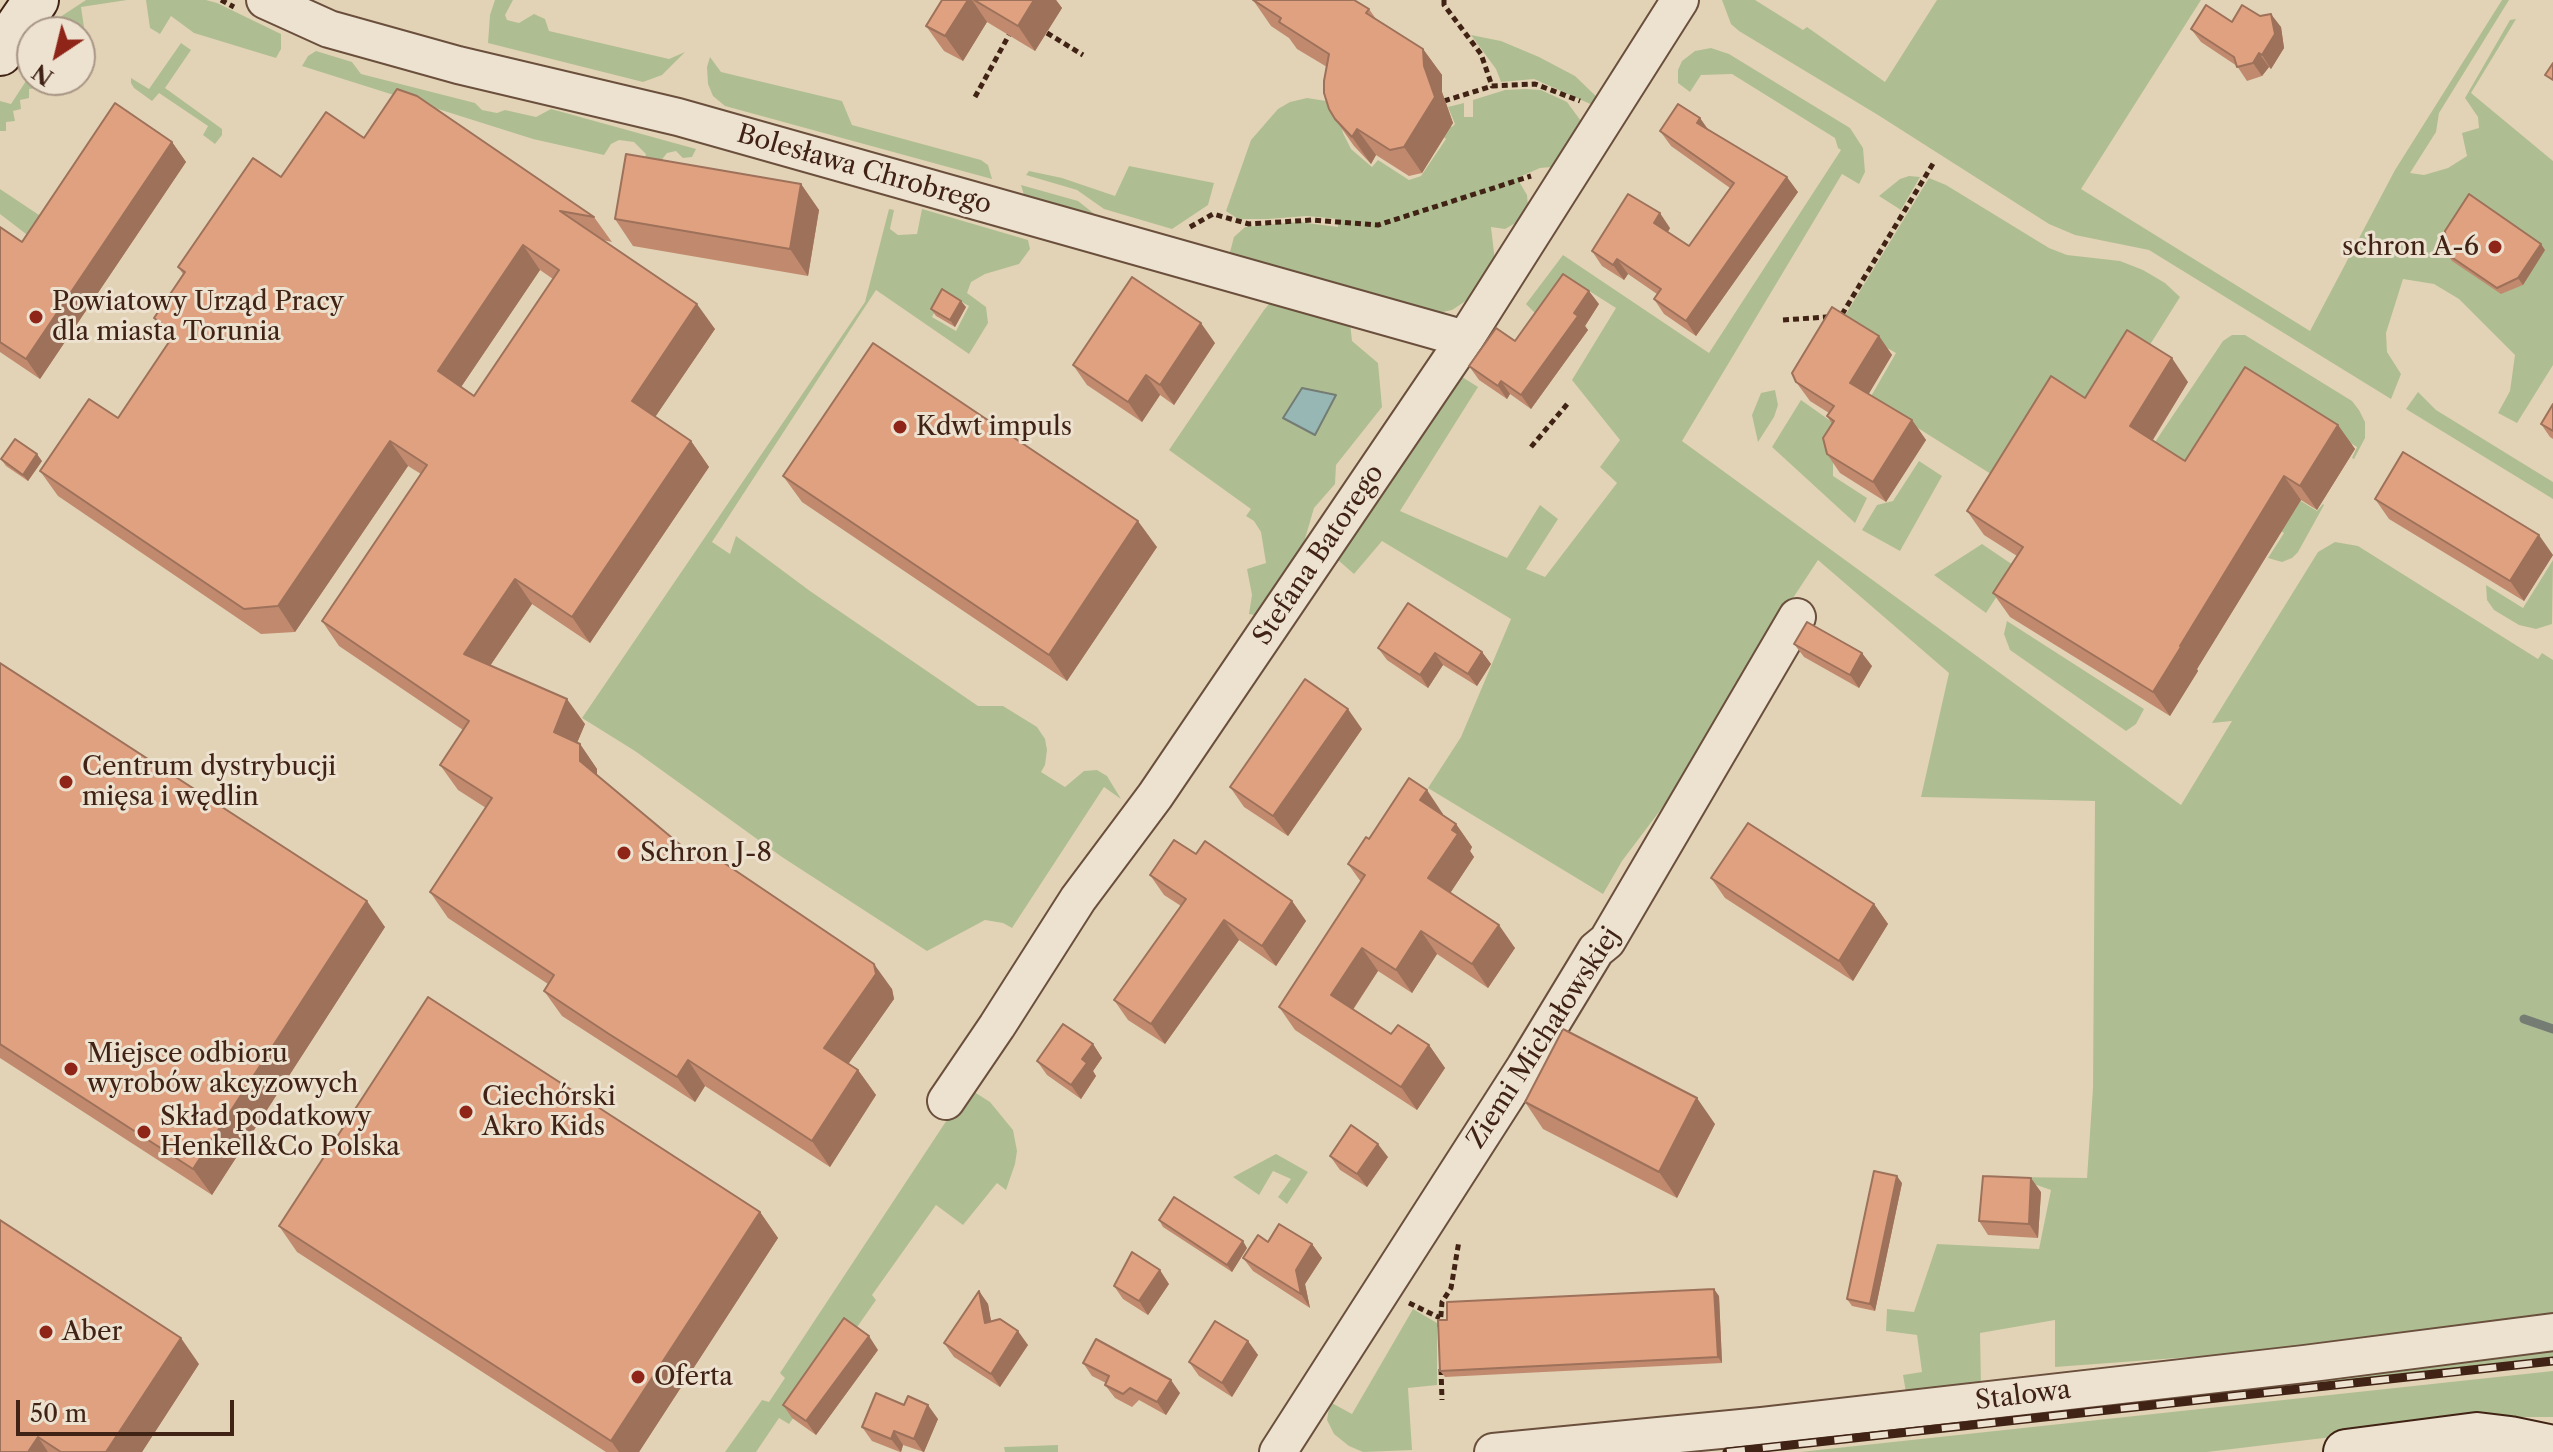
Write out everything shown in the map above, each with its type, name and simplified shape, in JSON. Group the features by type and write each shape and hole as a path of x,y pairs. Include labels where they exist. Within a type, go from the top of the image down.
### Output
{"street":[{"path":"0,53 36,0"},
{"name":"Bolesława Chrobrego","path":"265,0 319,25 358,37 458,65 678,117 1465,339"},
{"name":"Stefana Batorego","path":"946,1101 1078,899 1170,775 1465,339 1680,0"},
{"name":"Ziemi Michałowskiej","path":"1278,1452 1525,1067 1596,950 1607,941 1797,617"},
{"name":"Stalowa","path":"1493,1452 1809,1421 2553,1332"},
{"path":"2349,1452 2477,1435 2553,1448"},
{"path":"2349,1452 2360,1452"}],"path":[{"path":"1444,0 1444,5 1481,54 1492,86"},
{"path":"1047,33 1083,55"},
{"path":"975,97 1009,35"},
{"path":"1444,101 1492,86 1535,84 1582,102 1606,117"},
{"path":"1188,229 1213,214 1249,224 1312,220 1378,225 1578,161"},
{"path":"1783,320 1841,316 1934,162"},
{"path":"1531,447 1569,402"},
{"path":"1440,1332 1442,1302 1451,1288 1459,1241"},
{"path":"1441,1359 1442,1400"}],"green space":[{"path":"86,0 127,0 81,7 82,16 62,16"},
{"path":"146,0 206,0 217,3 281,34 281,49 276,58 194,33 171,16 160,34 150,28"},
{"path":"495,0 513,0 505,15 507,20 519,23 534,14 545,19 549,31 669,59 685,52 662,75 643,82 488,43 490,15"},
{"path":"1722,0 1755,0 1803,30 1807,27 1885,82 1937,0 2201,0 2081,189 2310,331 2395,170 2502,0 2509,0 2439,113 2436,132 2410,173 2424,175 2448,168 2467,156 2462,133 2479,128 2478,117 2465,98 2510,20 2516,19 2471,93 2553,161 2553,365 2517,423 2498,413 2510,391 2515,355 2459,299 2434,284 2403,279 2386,333 2387,352 2401,374 2391,399 2149,250 2075,235 2049,224 1739,31 1731,24"},
{"path":"1471,35 1501,41 1575,76 1600,100 1604,110 1534,79 1501,82 1496,69"},
{"path":"181,43 191,50 165,88 222,129 222,135 215,144 203,135 208,126 159,93 152,101 131,83 131,78 149,89"},
{"path":"1711,48 1729,54 1850,128 1863,148 1865,172 1859,184 1842,174 1682,441 2181,805 2232,721 2212,723 2318,552 2335,542 2358,546 2538,659 2542,653 2553,660 2553,1324 2421,1340 2055,1367 2055,1320 1980,1333 1981,1386 1908,1404 1903,1375 1922,1372 1917,1335 1886,1331 1887,1309 1914,1312 1937,1244 2039,1249 2051,1190 2014,1177 2087,1178 2093,1088 2095,801 1921,797 1949,673 1818,560 1768,636 1729,719 1622,861 1603,894 1428,788 1461,737 1511,619 1382,541 1354,574 1338,560 1459,375 1478,387 1400,511 1507,558 1540,505 1558,519 1526,569 1545,577 1617,483 1600,467 1620,440 1572,380 1616,308 1572,280 1540,318 1526,304 1563,255 1709,353 1841,150 1835,138 1732,74 1701,75 1690,92 1678,83 1682,61 1695,51"},
{"path":"316,51 352,62 361,74 475,103 482,110 497,113 505,110 536,117 551,109 696,149 692,157 683,158 676,151 667,153 660,162 640,175 646,154 634,142 619,140 611,144 604,155 533,139 302,66 308,56"},
{"path":"710,57 721,72 842,101 852,125 981,160 988,165 992,179 725,106 713,96 708,84"},
{"path":"1505,90 1541,90 1567,102 1581,121 1577,142 1564,166 1540,168 1517,178 1527,195 1528,206 1519,221 1505,229 1491,227 1495,261 1484,289 1452,310 1434,314 1230,252 1234,237 1245,227 1299,222 1338,227 1338,219 1307,216 1238,219 1226,211 1251,140 1278,109 1290,102 1307,98 1339,103 1343,133 1351,149 1372,167 1378,160 1409,180 1421,176 1446,139 1443,136 1455,124 1448,107 1464,103 1464,117 1473,117 1473,100"},
{"path":"16,96 29,96 20,100 21,109 13,111 15,121 6,122 6,131 0,131 0,101 11,104"},
{"path":"1129,166 1214,183 1208,205 1172,229 1104,209 1077,190 1026,175 1029,171 1062,178 1115,196"},
{"path":"1920,177 1901,210 1879,196 1900,179"},
{"path":"1929,178 1946,185 2049,248 2067,255 2120,261 2165,283 2180,297 2146,351 2010,486 1870,398 1896,353 1841,322"},
{"path":"1021,185 1078,201 1102,220 1031,200 1024,195"},
{"path":"0,189 57,227 30,237 0,214"},
{"path":"889,209 894,210 890,229 898,235 917,234 922,209 1028,240 1030,249 1019,264 985,274 971,282 967,293 986,307 988,323 969,354 876,290 712,542 730,554 736,536 810,591 978,706 1003,706 1037,727 1045,739 1047,750 1041,772 1065,787 1084,771 1097,770 1107,776 1121,799 1104,787 1012,928 985,920 927,951 782,857 635,751 582,718 865,302","holes":["945,293 969,306 956,331 932,317"]},
{"path":"1275,297 1350,323 1352,341 1378,363 1382,407 1336,465 1335,484 1314,508 1302,549 1259,616 1249,614 1252,595 1247,569 1266,563 1261,532 1254,521 1246,516 1251,509 1169,450"},
{"path":"2232,335 2245,335 2352,401 2365,422 2365,438 2354,459 2357,447 2260,388 2220,451 2317,511 2324,505 2298,552 2282,562 2268,558 2284,533 2151,448 2223,341"},
{"path":"1775,390 1778,405 1758,442 1752,415 1761,393"},
{"path":"2418,392 2436,410 2553,482 2553,499 2406,409"},
{"path":"1801,400 1839,427 1833,476 1867,498 1855,523 1772,447"},
{"path":"1919,461 1942,476 1900,551 1862,530 1877,505 1893,501"},
{"path":"1982,544 2016,567 1986,613 1934,575"},
{"path":"2553,560 2552,624 2536,629 2519,625 2494,610 2487,600 2486,585 2523,608"},
{"path":"2007,621 2144,709 2136,724 2126,731 2010,650 2004,634"},
{"path":"968,1088 990,1102 1013,1130 1017,1151 1006,1190 997,1183 963,1225 936,1205 872,1295 876,1300 789,1424 779,1418 756,1452 725,1452 762,1400 769,1402 785,1378 780,1373"},
{"path":"1276,1154 1308,1172 1287,1204 1278,1197 1291,1179 1273,1171 1259,1195 1233,1177"},
{"path":"1413,1309 1437,1323 1437,1385 1408,1388 1412,1450 1363,1452 1334,1434 1327,1420 1330,1402 1352,1414"},
{"path":"2553,1342 2553,1359 1688,1452 1615,1452"},
{"path":"2553,1371 2553,1417 2499,1417 2207,1452 1800,1452"},
{"path":"1058,1445 1058,1452 1005,1452 1004,1447"}],"water":[{"path":"1302,388 1336,395 1315,435 1283,418"}],"building":[{"path":"942,0 968,0 945,36 926,26"},
{"path":"974,0 1034,0 1018,26"},
{"path":"1253,0 1354,0 1369,9 1366,13 1423,49 1424,66 1435,97 1404,147 1390,150 1357,129 1352,137 1335,119 1324,93 1329,54 1279,22 1281,18"},
{"path":"2206,5 2232,22 2242,5 2260,16 2271,14 2275,34 2262,55 2259,53 2253,63 2237,67 2234,57 2191,29"},
{"path":"2553,63 2553,80 2545,75"},
{"path":"397,89 417,96 594,217 560,211 697,304 632,401 691,441 572,617 515,579 464,654 567,699 554,732 580,744 580,761 695,857 702,848 874,964 876,974 824,1048 858,1070 812,1141 688,1060 677,1077 609,1034 544,991 554,975 430,892 492,798 440,765 469,721 322,621 427,465 390,441 278,606 244,609 40,471 89,399 118,418 175,333 154,318 185,272 178,267 253,158 281,177 326,112 364,138","holes":["523,245 559,270 474,396 438,371"]},
{"path":"115,103 172,142 26,359 0,342 0,227 22,242"},
{"path":"1678,104 1700,118 1697,123 1787,177 1686,321 1654,299 1661,289 1617,259 1613,265 1592,251 1628,194 1660,213 1654,223 1689,246 1734,183 1660,131"},
{"path":"626,154 801,184 790,249 615,219"},
{"name":"schron A-6","path":"2469,194 2541,244 2518,278 2497,288 2447,254 2445,231"},
{"path":"1563,274 1589,291 1574,313 1578,316 1521,395 1501,381 1498,386 1469,366 1496,328 1515,341"},
{"path":"1132,277 1201,323 1160,385 1146,375 1128,402 1073,365"},
{"path":"942,289 961,301 950,320 931,309"},
{"path":"1832,307 1879,336 1850,383 1912,420 1873,482 1827,454 1823,438 1834,421 1827,416 1834,406 1796,382 1792,373"},
{"path":"2127,330 2172,358 2130,426 2185,461 2245,367 2338,425 2300,486 2284,476 2153,692 1993,593 2023,547 1967,511 2051,376 2085,398"},
{"path":"873,343 1138,521 1049,655 783,476"},
{"path":"2553,404 2553,431 2541,424"},
{"path":"15,439 37,454 23,475 1,459"},
{"path":"2403,452 2539,535 2510,581 2375,499"},
{"path":"1408,603 1482,652 1468,674 1435,653 1420,675 1378,648"},
{"path":"1807,622 1862,653 1850,675 1794,644"},
{"path":"0,663 367,901 193,1169 0,1044"},
{"path":"1305,679 1348,709 1273,816 1230,787"},
{"path":"1409,778 1427,790 1420,800 1456,824 1452,830 1458,834 1428,878 1499,925 1472,964 1421,931 1396,970 1362,948 1331,995 1391,1034 1398,1025 1429,1045 1401,1087 1279,1007 1365,875 1348,864 1366,837 1369,839"},
{"path":"1748,823 1874,904 1839,961 1711,878"},
{"path":"1174,840 1196,854 1205,841 1292,901 1262,946 1224,920 1151,1024 1114,1000 1186,899 1150,875"},
{"path":"428,997 760,1212 611,1441 279,1226"},
{"path":"1063,1024 1093,1044 1082,1059 1087,1063 1071,1085 1037,1061"},
{"path":"1563,1029 1697,1098 1659,1172 1525,1102"},
{"path":"1351,1125 1378,1144 1357,1174 1330,1156"},
{"path":"1874,1171 1897,1176 1870,1304 1847,1299"},
{"path":"1983,1176 2031,1178 2029,1224 1979,1221"},
{"path":"1174,1197 1243,1241 1227,1265 1159,1220"},
{"path":"0,1220 181,1338 106,1452 61,1452 38,1437 28,1452 0,1452"},
{"path":"1279,1224 1312,1244 1296,1270 1301,1294 1243,1258 1258,1235 1268,1242"},
{"path":"1132,1252 1160,1270 1139,1301 1114,1286"},
{"path":"1714,1289 1718,1357 1440,1371 1438,1320 1447,1320 1447,1302"},
{"path":"979,1291 985,1323 1000,1319 1018,1331 991,1374 944,1343"},
{"path":"844,1318 869,1336 806,1421 783,1405"},
{"path":"1215,1321 1248,1341 1222,1383 1189,1362"},
{"path":"1096,1339 1171,1380 1157,1402 1130,1388 1123,1394 1105,1385 1109,1376 1083,1363"},
{"path":"876,1393 904,1405 908,1396 928,1405 914,1439 894,1431 891,1439 862,1427"}],"waterway":[{"path":"2524,1019 2553,1029"}],"railway":[{"path":"1727,1452 2553,1361"}],"place":[{"name":"schron A-6","path":"2495,247"},
{"name":"Powiatowy Urząd Pracy dla miasta Torunia","path":"36,317"},
{"name":"Kdwt impuls","path":"900,427"},
{"name":"Centrum dystrybucji mięsa i wędlin","path":"66,782"},
{"name":"Schron J-8","path":"624,853"},
{"name":"Miejsce odbioru wyrobów akcyzowych","path":"71,1069"},
{"name":"Ciechórski Akro Kids","path":"466,1112"},
{"name":"Skład podatkowy Henkell&Co Polska","path":"144,1132"},
{"name":"Aber","path":"46,1332"},
{"name":"Oferta","path":"638,1377"}]}
